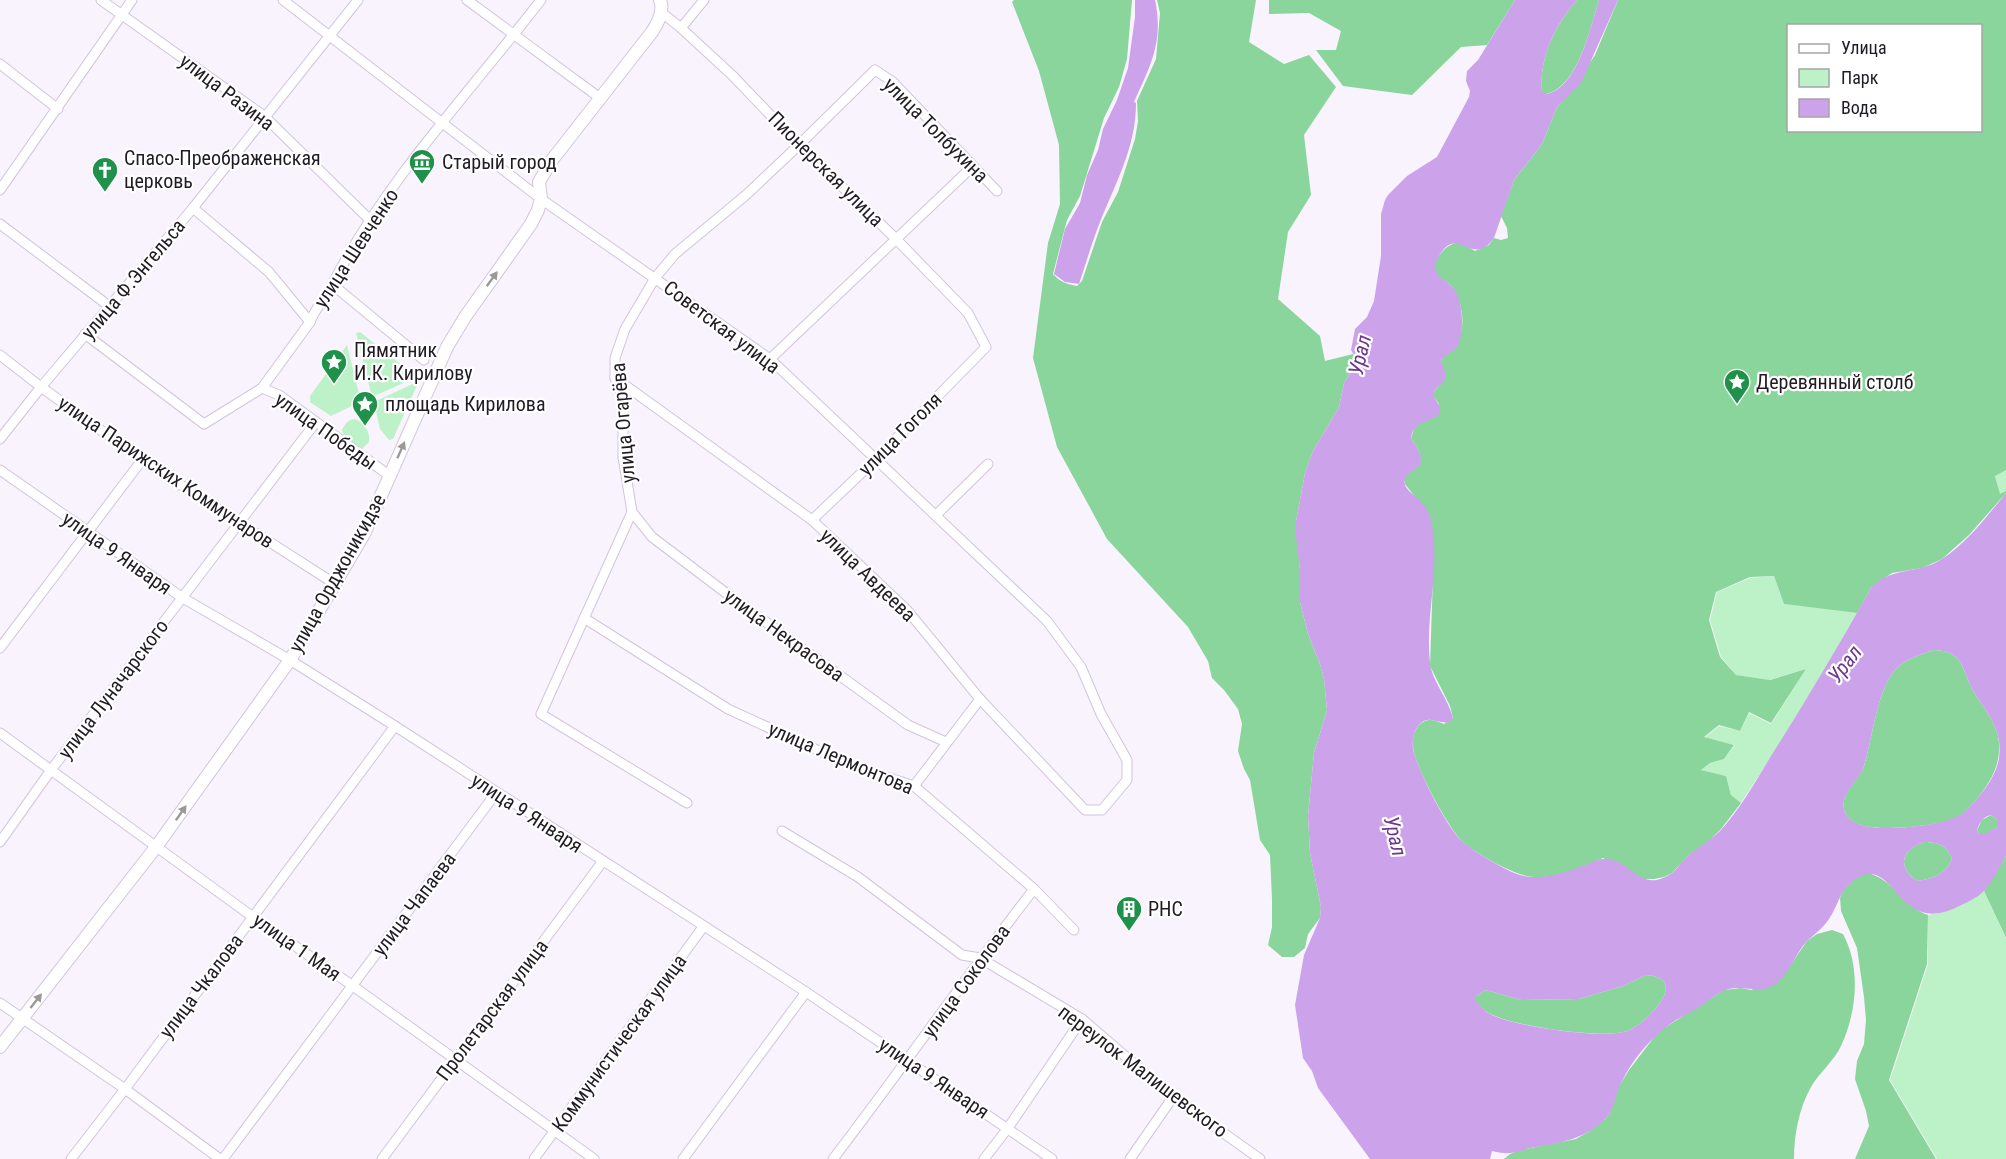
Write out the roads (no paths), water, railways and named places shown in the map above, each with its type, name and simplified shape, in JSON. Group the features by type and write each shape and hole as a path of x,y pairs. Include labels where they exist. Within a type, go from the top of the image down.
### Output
{"main road":[{"name":"улица Орджоникидзе","path":"0,1047 156,848 290,660 364,534 447,347 465,317 531,224 541,199 539,182 552,160 652,32 661,6"}],"street":[{"name":"улица Разина","path":"101,0 264,116 370,220"},
{"path":"2,184 12,176 132,0"},
{"name":"Советская улица","path":"283,0 541,199 770,359 1047,621 1081,667 1101,714 1127,760 1127,780 1102,810 1086,810"},
{"name":"улица Ф.Энгельса","path":"0,439 85,334 193,208 358,0"},
{"path":"467,0 600,98"},
{"name":"улица Шевченко","path":"85,334 204,424 262,388 310,322 313,313 333,285 342,265 370,220 442,124 541,0"},
{"path":"681,28 704,0"},
{"name":"Пионерская улица","path":"661,6 896,239 968,314 986,347"},
{"path":"0,64 58,109"},
{"name":"улица Огарёва","path":"632,512 622,457 623,399 615,378 615,358 625,329 655,278 675,254 746,195 875,70"},
{"name":"улица Толбухина","path":"875,70 893,82 997,191"},
{"path":"770,359 973,166"},
{"path":"193,208 269,272 310,322"},
{"path":"0,224 109,306"},
{"path":"333,285 424,360"},
{"name":"улица Гоголя","path":"812,520 875,460 986,347"},
{"name":"улица Парижских Коммунаров","path":"0,355 142,460 336,584"},
{"name":"улица Авдеева","path":"615,378 812,520 907,610 980,699 1086,810"},
{"name":"улица Победы","path":"262,388 279,395 390,476"},
{"name":"улица Луначарского","path":"0,842 51,770 316,422"},
{"path":"0,648 142,460"},
{"path":"936,515 988,464"},
{"name":"улица 9 Января","path":"0,470 183,598 290,660 394,726 806,992 1052,1159"},
{"path":"632,512 541,714 687,803"},
{"name":"улица Некрасова","path":"632,512 652,537 726,593 908,725 946,742"},
{"name":"улица Лермонтова","path":"584,618 728,709 850,765 914,786 1034,889 1074,930"},
{"path":"914,786 980,699"},
{"name":"улица Чкалова","path":"71,1159 394,726"},
{"name":"улица 1 Мая","path":"0,734 156,848 594,1159"},
{"name":"улица Чапаева","path":"221,1159 496,793"},
{"name":"переулок Малишевского","path":"782,831 858,877 962,955 980,958 1082,1019 1173,1096 1260,1159"},
{"name":"Пролетарская улица","path":"382,1159 603,861"},
{"name":"улица Соколова","path":"833,1159 908,1060 980,958 1034,889"},
{"name":"Коммунистическая улица","path":"534,1159 704,927"},
{"path":"683,1159 806,992"},
{"path":"0,1003 125,1089 221,1159"},
{"path":"984,1159 1008,1128 1082,1019"},
{"path":"1130,1159 1173,1096"}],"water":[{"path":"1135,0 1155,0 1157,41 1134,102 1136,103 1135,119 1129,149 1097,230 1079,284 1065,282 1054,274 1065,229 1080,203 1103,129 1117,100 1128,68"},
{"name":"Урал","path":"1515,0 1577,0 1555,31 1543,66 1542,91 1546,94 1557,90 1566,81 1581,55 1599,0 1618,0 1581,83 1557,107 1542,144 1514,180 1494,238 1486,247 1479,249 1452,244 1445,248 1436,265 1438,274 1454,289 1459,299 1461,333 1457,347 1441,360 1445,380 1433,392 1440,408 1439,414 1417,426 1413,431 1411,438 1419,451 1421,462 1420,466 1405,479 1405,484 1429,513 1433,531 1430,663 1453,718 1450,722 1428,720 1421,723 1414,734 1413,748 1426,783 1448,823 1461,840 1472,849 1514,873 1528,877 1553,875 1604,859 1623,865 1644,879 1661,879 1672,873 1688,856 1720,831 1741,804 1810,694 1871,588 1887,576 1933,564 1951,553 1984,520 2006,493 2006,856 1981,894 1957,907 1936,913 1920,912 1878,876 1867,874 1853,881 1845,889 1827,922 1807,941 1779,981 1768,988 1732,988 1722,991 1667,1026 1643,1049 1630,1066 1609,1114 1599,1125 1582,1135 1513,1152 1492,1151 1490,1159 1370,1159 1318,1088 1312,1071 1303,1058 1295,1005 1304,955 1320,918 1321,907 1310,853 1308,816 1314,753 1327,710 1324,679 1308,634 1300,602 1296,521 1305,473 1313,451 1339,407 1344,383 1357,360 1351,350 1355,329 1367,317 1374,301 1381,256 1381,214 1385,200 1407,176 1437,157 1469,97 1467,71 1478,60","holes":["1934,650 1944,651 1957,658 1996,730 1999,746 1998,763 1987,786 1975,801 1963,813 1951,819 1933,824 1903,827 1864,826 1849,818 1844,801 1864,766 1883,692 1888,681 1898,667","1991,815 1997,819 1997,827 1979,834 1977,830 1979,825","1924,842 1941,845 1952,858 1950,864 1939,875 1917,881 1906,870 1904,864 1907,854","1646,975 1659,978 1665,984 1665,991 1662,1000 1646,1018 1630,1030 1618,1033 1584,1033 1525,1025 1491,1014 1476,1001 1476,996 1486,990 1521,1000 1579,999 1623,986"]}],"place":[{"name":"Старый город","path":"422,185"},
{"name":"Спасо-Преображенская церковь","path":"105,193"},
{"name":"Пямятник И.К. Кирилову","path":"334,385"},
{"name":"Деревянный столб","path":"1737,405"},
{"name":"площадь Кирилова","path":"365,427"},
{"name":"РНС","path":"1129,932"}]}
